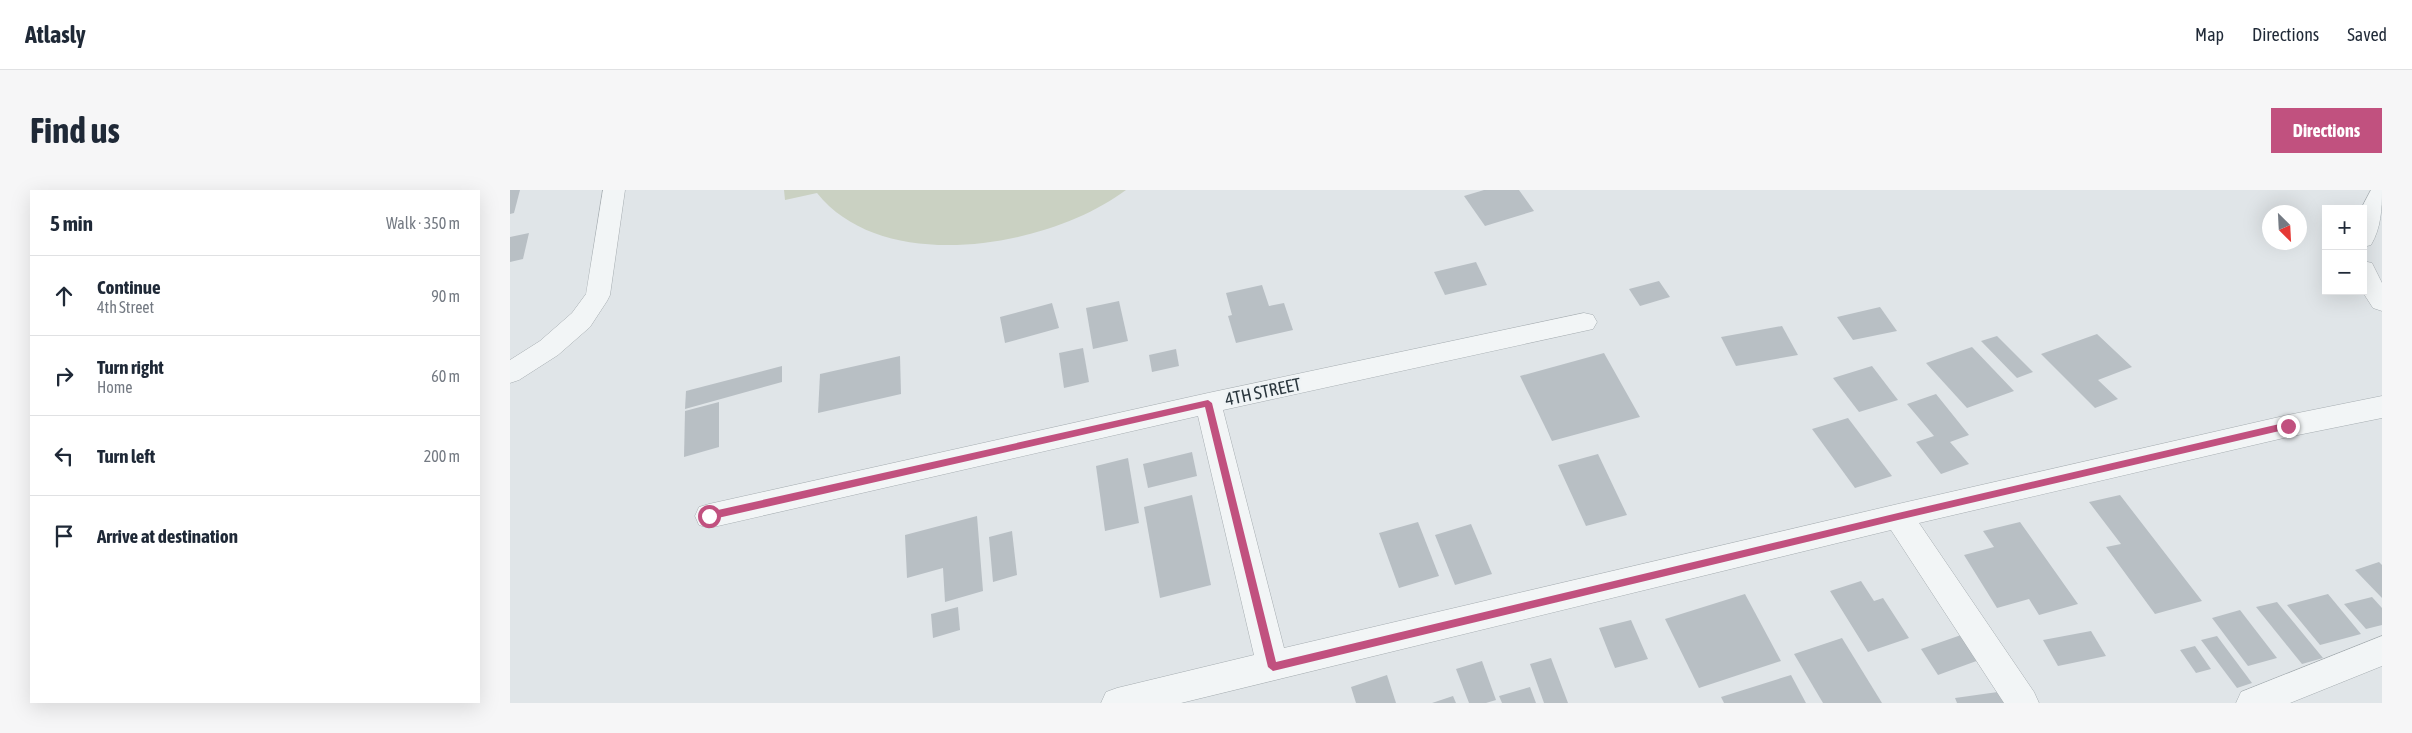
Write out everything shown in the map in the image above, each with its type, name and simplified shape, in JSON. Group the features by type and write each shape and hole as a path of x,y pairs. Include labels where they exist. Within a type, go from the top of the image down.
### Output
{"street":[{"path":"510,374 549,348 581,320 598,295 614,190"},
{"path":"2367,226 2371,212 2382,190"},
{"path":"2367,279 2382,302"},
{"name":"4TH STREET","path":"709,516 1208,403 1584,322"},
{"path":"1208,403 1273,667"},
{"path":"1117,703 1194,694 1273,667 1898,516 2278,428 2382,407"},
{"path":"1898,516 1971,622 2023,703"},
{"path":"2252,703 2382,651"}],"green space":[{"path":"784,190 1126,190 1094,210 1055,226 1012,238 968,244 924,244 883,236 846,219 817,193 785,200"}],"building":[{"path":"510,190 520,190 514,213 510,214"},
{"path":"1484,190 1519,190 1534,211 1485,226 1464,196"},
{"path":"529,233 523,259 510,262 510,237"},
{"path":"1476,262 1487,285 1445,295 1434,272"},
{"path":"1659,281 1670,297 1640,306 1629,289"},
{"path":"1262,285 1269,306 1284,303 1293,330 1236,343 1228,316 1232,315 1226,293"},
{"path":"1119,301 1128,341 1093,349 1086,308"},
{"path":"1052,303 1059,328 1005,343 1000,317"},
{"path":"1880,307 1897,331 1853,340 1837,317"},
{"path":"1782,326 1798,355 1736,366 1721,337"},
{"path":"2097,334 2132,367 2098,380 2118,399 2095,408 2041,354"},
{"path":"1997,336 2033,372 2017,378 1981,341"},
{"path":"1972,347 2014,391 1967,408 1926,363"},
{"path":"1083,348 1089,382 1064,388 1059,353"},
{"path":"1176,349 1179,366 1152,372 1149,355"},
{"path":"1604,353 1640,417 1552,441 1520,376"},
{"path":"900,356 901,394 818,413 820,374"},
{"path":"782,366 782,382 685,409 686,391"},
{"path":"1872,366 1898,400 1859,412 1833,378"},
{"path":"1936,394 1969,435 1950,442 1969,464 1941,474 1916,442 1934,436 1907,404"},
{"path":"719,402 719,447 684,457 685,411"},
{"path":"1848,418 1892,476 1855,488 1812,429"},
{"path":"1192,452 1197,476 1148,488 1143,464"},
{"path":"1598,454 1627,515 1586,526 1558,465"},
{"path":"1128,458 1139,523 1105,531 1096,466"},
{"path":"1192,495 1211,585 1160,598 1144,507"},
{"path":"2120,495 2202,601 2155,614 2106,547 2121,544 2089,502"},
{"path":"977,516 983,591 945,602 943,568 907,578 905,535"},
{"path":"1418,522 1439,576 1399,588 1379,533"},
{"path":"2020,522 2078,604 2039,615 2029,599 1997,608 1964,555 1994,547 1983,531"},
{"path":"1471,524 1492,574 1455,585 1435,535"},
{"path":"1012,531 1017,575 993,582 989,537"},
{"path":"2379,562 2382,565 2382,598 2355,570"},
{"path":"1861,581 1874,601 1883,598 1909,638 1868,652 1830,591"},
{"path":"1745,594 1781,661 1699,688 1665,619"},
{"path":"2328,594 2361,634 2320,645 2287,605"},
{"path":"2372,597 2382,608 2382,625 2366,629 2344,604"},
{"path":"2277,602 2323,658 2302,664 2256,607"},
{"path":"958,607 960,630 933,638 931,614"},
{"path":"2240,610 2277,658 2248,666 2212,618"},
{"path":"1631,620 1648,659 1615,668 1599,628"},
{"path":"2091,631 2106,656 2058,666 2043,640"},
{"path":"1964,634 1982,659 1938,675 1921,649"},
{"path":"2217,636 2252,683 2237,688 2201,640"},
{"path":"1842,638 1882,703 1823,703 1794,654"},
{"path":"2195,646 2211,669 2196,673 2180,650"},
{"path":"1551,658 1568,703 1544,703 1530,664"},
{"path":"1482,661 1496,700 1486,703 1469,703 1456,669"},
{"path":"1387,675 1396,703 1356,703 1351,687"},
{"path":"1791,675 1806,703 1724,703 1721,697"},
{"path":"1530,687 1536,703 1502,703 1499,696"},
{"path":"2005,691 2011,703 1957,703 1955,698"},
{"path":"1453,696 1456,703 1432,703"}],"route":[{"path":"709,516 1208,403 1273,667 1898,516 2288,426"}]}
